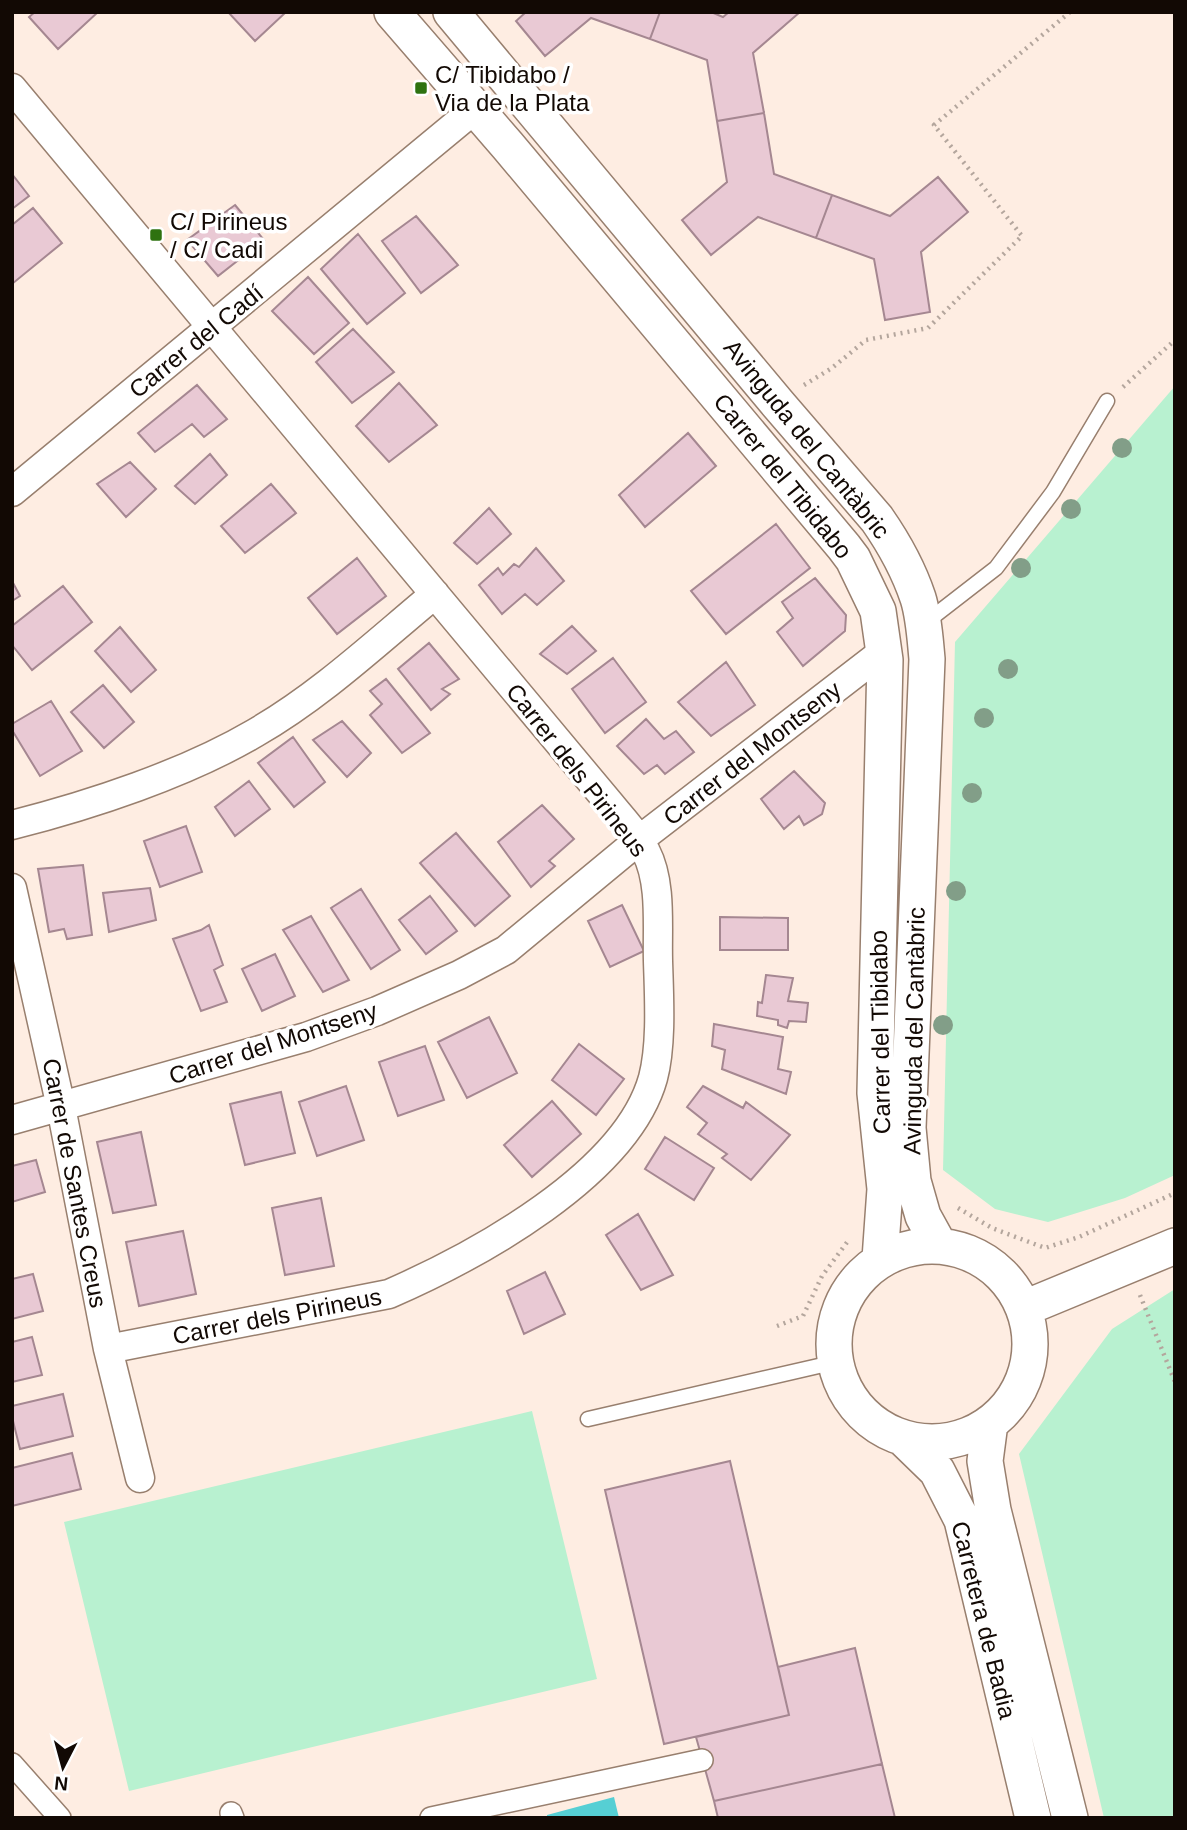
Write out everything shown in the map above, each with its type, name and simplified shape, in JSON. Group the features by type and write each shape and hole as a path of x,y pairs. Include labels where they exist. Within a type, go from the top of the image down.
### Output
{"street":[{"name":"Carrer del Tibidabo","path":"392,12 476,108 848,553 878,611 884,651 875,1093 886,1189 880,1259"},
{"name":"Avinguda del Cantàbric","path":"451,12 877,519 890,538 918,597 924,624 926,682 908,1128 916,1192 923,1216 939,1245"},
{"name":"Carrer dels Pirineus","path":"12,88 639,840 647,853 655,883 659,1020 653,1078 631,1125 587,1174 523,1222 431,1275 389,1294 108,1349"},
{"name":"Carrer del Cadí","path":"12,492 476,108"},
{"path":"12,825 177,772 255,733 311,696 435,594"},
{"name":"Carrer del Montseny","path":"12,1120 306,1037 377,1011 506,950 639,840 884,651"},
{"name":"Carrer de Santes Creus","path":"12,888 61,1107 108,1349 140,1478"},
{"path":"939,1245 964,1251 988,1263 1011,1284 1025,1308 1031,1346 1028,1366 1020,1388 1009,1406 990,1423 968,1436 923,1442 903,1438 882,1429 864,1416 849,1398 838,1374 833,1347 836,1319 845,1296 860,1276 880,1259 900,1250 939,1245"},
{"path":"1025,1308 1175,1246"},
{"name":"Carretera de Badia","path":"990,1423 985,1461 993,1510 1070,1818"},
{"name":"Carretera de Badia","path":"903,1438 937,1471 962,1520 1033,1818"},
{"path":"431,1818 702,1760"},
{"path":"17,1778 60,1818"}],"lane":[{"path":"924,624 996,568 1053,492 1107,401"},
{"path":"588,1419 836,1362"}],"path":[{"path":"800,388 832,368 866,340 928,328 1022,236 934,125 1070,12"},
{"path":"1107,401 1175,340"},
{"path":"955,1204 962,1212 992,1228 1045,1248 1079,1237 1175,1193"},
{"path":"777,1326 803,1316 829,1265 851,1236"},
{"path":"1131,1264 1133,1277 1175,1382"}],"green space":[{"path":"1175,386 1175,1175 1125,1198 1048,1222 995,1209 943,1170 955,642"},
{"path":"1175,1289 1175,1818 1104,1818 1019,1454 1112,1329"},
{"path":"532,1411 597,1679 129,1791 64,1522"}],"water":[{"path":"614,1797 619,1818 547,1818 547,1815"}],"building":[{"path":"35,12 98,12 58,49 29,17"},
{"path":"228,12 286,12 255,41"},
{"path":"526,12 660,12 650,39 591,18 545,56 516,21"},
{"path":"660,12 711,12 723,17 729,12 800,12 753,53 764,113 717,121 707,60 650,39"},
{"path":"764,113 774,174 832,195 816,238 758,217 711,255 682,220 727,182 717,121"},
{"path":"12,174 29,196 12,209"},
{"path":"938,177 968,212 921,252 930,312 885,320 874,259 816,238 832,195 890,216"},
{"path":"235,205 264,240 218,276 187,240"},
{"path":"33,208 62,243 12,284 12,225"},
{"path":"416,216 458,265 421,293 382,241"},
{"path":"358,234 405,293 367,324 321,269"},
{"path":"308,277 349,323 314,354 272,311"},
{"path":"353,329 394,372 352,403 316,362"},
{"path":"399,383 437,425 389,462 356,426"},
{"path":"197,385 227,419 204,437 192,424 155,452 138,433"},
{"path":"688,433 716,466 645,527 619,495"},
{"path":"210,454 227,475 195,504 175,486"},
{"path":"130,462 156,489 126,517 97,484"},
{"path":"271,484 296,513 245,553 221,526"},
{"path":"489,508 511,534 477,564 454,543"},
{"path":"776,524 810,568 726,634 691,591"},
{"path":"536,548 564,581 537,605 525,594 502,614 479,585 498,568 503,575 514,564 519,567"},
{"path":"357,558 386,596 337,634 308,598"},
{"path":"815,578 846,615 845,631 803,666 777,632 793,618 782,602"},
{"path":"12,581 20,596 12,601"},
{"path":"63,586 92,622 32,670 12,645 12,626"},
{"path":"572,626 596,651 567,674 540,654"},
{"path":"120,627 156,670 131,692 95,651"},
{"path":"429,643 459,679 442,689 450,694 431,710 398,669"},
{"path":"613,658 646,702 605,733 572,689"},
{"path":"726,662 755,705 711,736 678,702"},
{"path":"386,679 430,733 402,753 370,715 382,704 370,691"},
{"path":"103,685 134,722 104,748 71,712"},
{"path":"51,701 82,751 40,776 12,730 12,724"},
{"path":"646,719 664,739 676,731 694,752 665,774 657,765 644,774 617,746"},
{"path":"342,721 371,753 347,777 313,740"},
{"path":"293,737 325,782 294,807 258,763"},
{"path":"794,771 825,803 822,814 804,825 799,816 784,829 761,799"},
{"path":"249,781 270,809 235,836 215,807"},
{"path":"542,805 574,839 549,861 555,866 531,887 498,842"},
{"path":"186,826 202,872 160,887 144,841"},
{"path":"456,833 510,896 475,926 420,863"},
{"path":"83,865 92,935 67,939 64,929 49,932 38,869"},
{"path":"150,888 156,920 109,932 103,893"},
{"path":"361,889 400,950 371,969 331,908"},
{"path":"430,896 457,931 426,954 399,920"},
{"path":"622,905 644,951 610,967 588,921"},
{"path":"311,916 349,980 323,992 283,930"},
{"path":"720,917 788,918 788,950 720,950"},
{"path":"209,925 223,965 214,970 227,1002 201,1011 173,939"},
{"path":"275,954 295,996 262,1011 242,969"},
{"path":"766,975 793,978 788,1001 808,1003 806,1022 789,1021 787,1028 778,1025 778,1020 757,1016"},
{"path":"489,1017 517,1073 467,1098 438,1042"},
{"path":"714,1024 783,1037 778,1069 791,1072 786,1094 722,1069 725,1050 712,1046"},
{"path":"579,1044 624,1079 596,1115 552,1080"},
{"path":"425,1046 444,1100 398,1116 379,1062"},
{"path":"346,1086 364,1140 317,1156 299,1102"},
{"path":"703,1086 743,1108 746,1102 790,1135 751,1180 722,1158 727,1154 698,1134 707,1123 687,1107"},
{"path":"281,1092 295,1153 245,1165 230,1104"},
{"path":"552,1101 581,1134 532,1177 504,1145"},
{"path":"141,1132 156,1205 113,1213 97,1142"},
{"path":"665,1137 714,1168 694,1200 645,1169"},
{"path":"36,1160 45,1192 12,1202 12,1166"},
{"path":"321,1198 334,1266 285,1275 272,1208"},
{"path":"638,1214 673,1275 641,1290 606,1235"},
{"path":"183,1231 196,1294 139,1306 126,1242"},
{"path":"545,1272 565,1314 524,1334 507,1291"},
{"path":"33,1274 43,1311 12,1319 12,1279"},
{"path":"32,1337 42,1375 12,1382 12,1342"},
{"path":"63,1394 73,1436 20,1449 12,1406"},
{"path":"72,1453 81,1489 12,1506 12,1468"},
{"path":"730,1461 789,1715 664,1744 605,1490"},
{"path":"855,1648 882,1764 714,1801 696,1737 789,1715 778,1667"},
{"path":"882,1764 895,1818 718,1818 714,1801"}],"place":[{"name":"C/ Tibidabo / Via de la Plata","path":"421,88"},
{"name":"C/ Pirineus / C/ Cadi","path":"156,235"}]}
